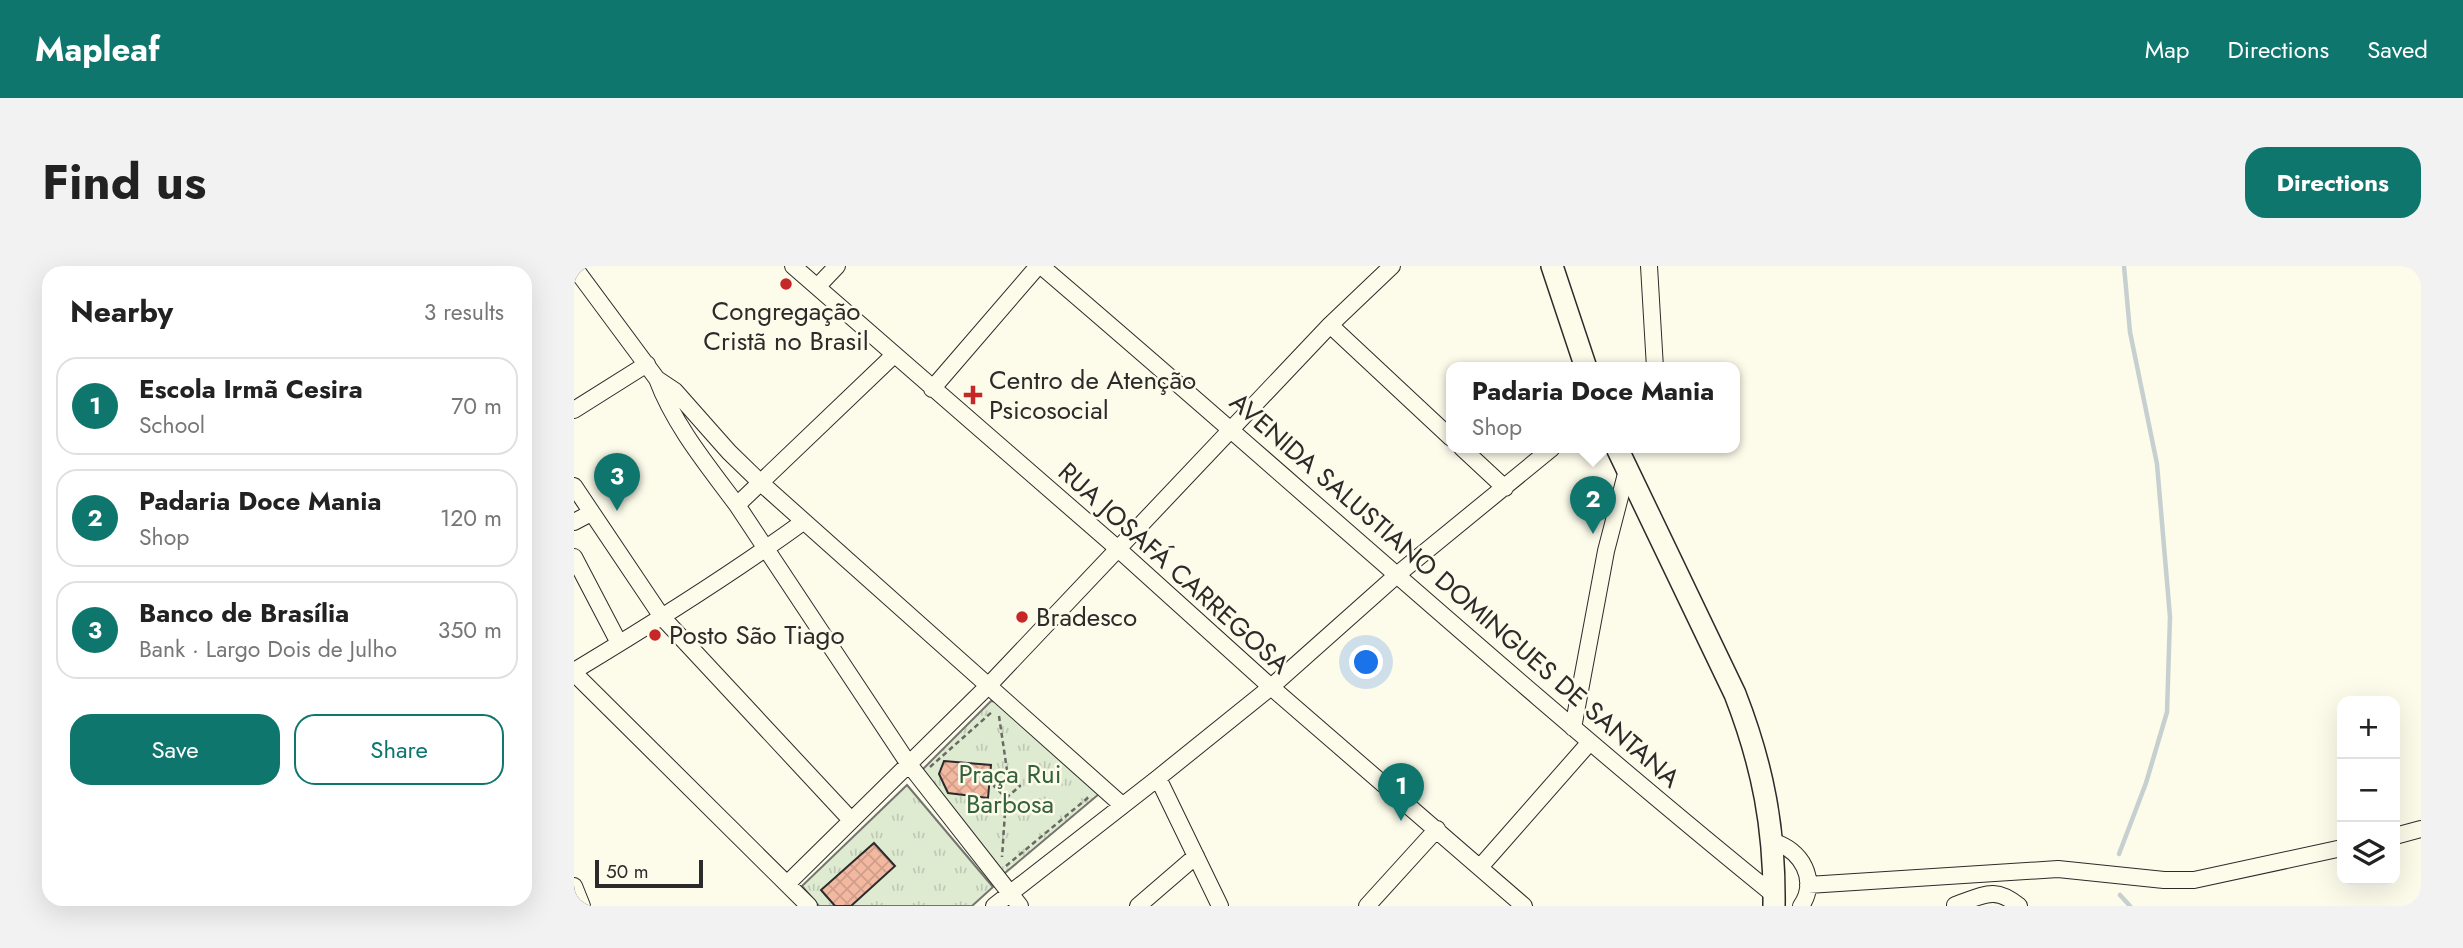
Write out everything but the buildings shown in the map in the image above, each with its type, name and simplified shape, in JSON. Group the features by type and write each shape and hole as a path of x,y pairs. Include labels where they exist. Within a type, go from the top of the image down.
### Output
{"main road":[{"path":"1552,266 1584,362"},
{"path":"1622,455 1735,694 1752,736 1763,779 1773,842 1774,900"}],"street":[{"name":"RUA JOSAFÁ CARREGOSA","path":"793,266 1117,548 1271,687 1481,866 1518,904"},
{"path":"817,287 836,266"},
{"path":"932,389 1040,266"},
{"name":"AVENIDA SALUSTIANO DOMINGUES DE SANTANA","path":"1040,266 1232,428 1573,728 1774,900"},
{"path":"787,884 989,685 1330,325 1392,266"},
{"path":"1649,266 1655,362"},
{"path":"574,267 647,364 657,379 665,401 766,548 908,764 1020,906"},
{"path":"1330,325 1446,433"},
{"path":"737,505 894,355"},
{"path":"574,410 647,364"},
{"path":"657,379 675,391 729,452 803,522 1122,806"},
{"path":"709,467 729,452"},
{"path":"1467,453 1505,488"},
{"path":"994,906 1271,687 1398,574 1546,453"},
{"path":"1573,728 1622,455"},
{"path":"574,486 662,617 850,820"},
{"path":"574,522 592,513"},
{"path":"803,522 662,617 574,672 808,906"},
{"path":"574,557 620,643"},
{"path":"1481,866 1590,742"},
{"path":"1158,778 1220,906"},
{"path":"2400,834 2421,829"},
{"path":"1367,906 1437,830"},
{"path":"1773,842 1789,848 1802,860 1806,868 1807,895 1801,906"},
{"path":"1808,885 2059,870 2164,880 2194,880 2337,849"},
{"path":"1138,906 1196,856"},
{"path":"574,886 582,906"},
{"path":"1953,906 1995,892 2007,895 2019,906"}],"path":[{"path":"926,771 998,707 1008,777 1020,786 1006,798 1001,870 1093,793"},
{"path":"1006,798 994,786 1008,777"}],"green space":[{"name":"Praça Rui Barbosa","path":"991,701 1006,703 1099,794 1005,873 997,871 921,771"},
{"name":"Praça Rui Barbosa","path":"907,785 993,887 972,906 819,906 802,886"}],"waterway":[{"path":"2119,854 2146,783 2167,712 2170,617 2157,464 2130,332 2124,266"},
{"path":"2120,895 2130,906"}],"place":[{"name":"Congregação Cristã no Brasil","path":"786,284"},
{"name":"Centro de Atenção Psicosocial","path":"973,395"},
{"name":"Banco de Brasília","path":"617,511"},
{"name":"Padaria Doce Mania","path":"1593,534"},
{"name":"Bradesco","path":"1022,617"},
{"name":"Posto São Tiago","path":"655,635"},
{"name":"Escola Irmã Cesira","path":"1401,821"}]}
